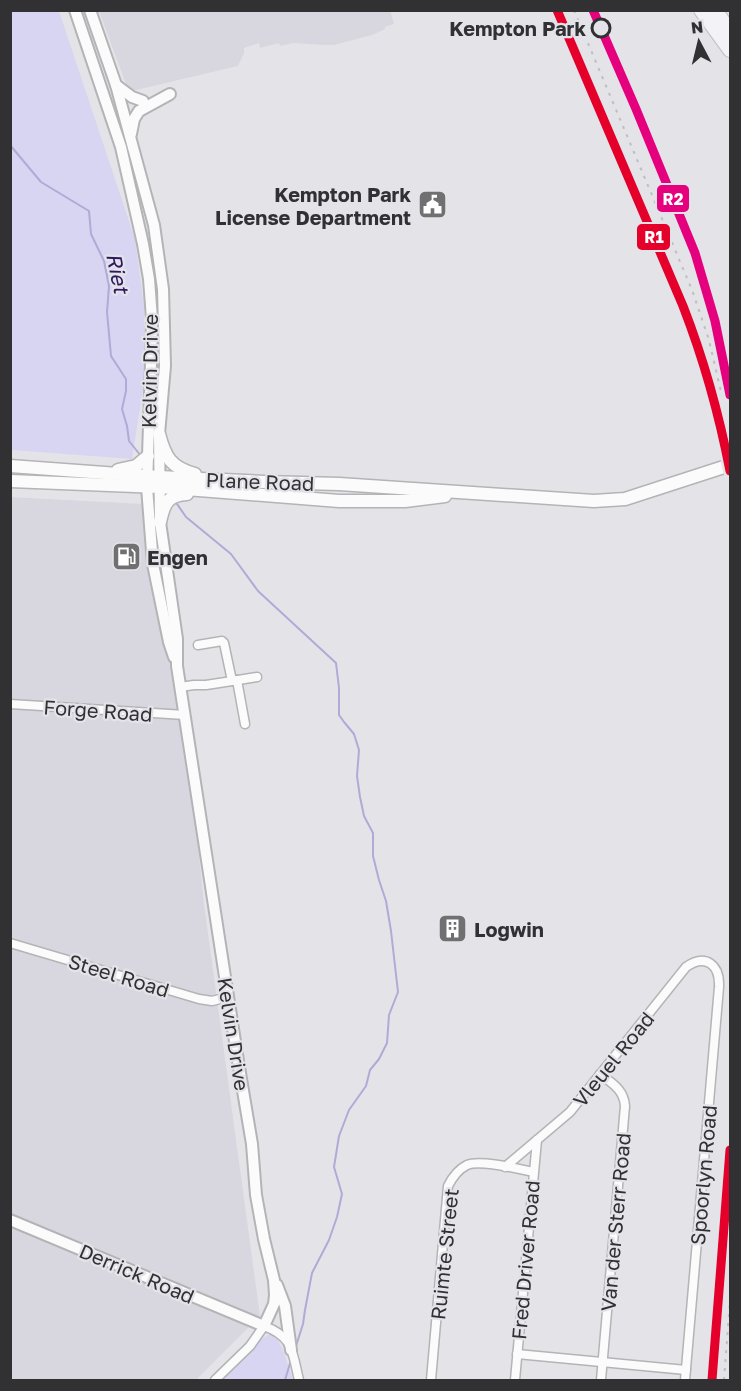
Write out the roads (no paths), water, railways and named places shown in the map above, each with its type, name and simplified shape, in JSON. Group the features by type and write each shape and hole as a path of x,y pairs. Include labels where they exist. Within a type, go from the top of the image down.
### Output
{"main road":[{"path":"701,10 720,17 730,31"},
{"path":"720,17 730,50"},
{"path":"159,434 163,450 176,467 216,479"},
{"path":"102,474 136,466 148,456"},
{"name":"Plane Road","path":"10,481 153,482 216,479 339,484 594,501 625,499 730,465"},
{"name":"Plane Road","path":"10,466 102,474 203,491 339,501 405,501 455,496 509,496"},
{"path":"264,482 339,493"},
{"path":"160,522 163,508 170,498 203,491"}],"street":[{"name":"Kelvin Drive","path":"75,10 121,147 144,244 152,320 148,456 177,639 180,687 252,1144 256,1195 274,1280 274,1304 264,1326 250,1346 215,1380"},
{"name":"Kelvin Drive","path":"90,10 116,85 154,225 163,289 165,366 153,482 153,564 169,642 177,666"},
{"path":"116,85 125,93 143,101"},
{"path":"130,135 134,119 139,111 170,94"},
{"path":"198,645 224,643 245,724"},
{"path":"180,687 257,677"},
{"name":"Forge Road","path":"10,704 185,715"},
{"name":"Steel Road","path":"10,943 199,999 212,1001 228,997"},
{"name":"Vleuel Road","path":"505,1167 570,1112 686,967 693,962 704,960 711,963 717,970"},
{"name":"Spoorlyn Road","path":"685,1380 719,987 717,970"},
{"name":"Van der Sterr Road","path":"600,1074 618,1089 623,1096 625,1106 601,1380"},
{"name":"Fred Driver Road","path":"514,1380 537,1140"},
{"name":"Ruimte Street","path":"431,1380 448,1186 458,1172 471,1164 533,1172"},
{"name":"Derrick Road","path":"10,1220 264,1326"},
{"path":"274,1280 285,1306 291,1350 299,1380"},
{"path":"264,1326 284,1336 291,1350"},
{"path":"517,1354 686,1370"}],"waterway":[{"name":"Riet","path":"10,145 41,182 89,211 91,234 104,261 109,286 107,312 111,356 126,379 122,409 129,441 141,456"},
{"path":"175,501 186,517 231,554 258,591 336,663 339,715 354,734 359,750 357,776 360,797 364,816 373,833 373,856 386,901 391,931 398,992 389,1015 387,1043 370,1070 366,1086 349,1110 339,1136 334,1167 342,1194 329,1240 312,1273 303,1324 295,1349"},
{"path":"285,1380 291,1360"}],"railway":[{"path":"557,10 683,306 710,387 730,471"},
{"path":"574,10 692,290 709,340 722,396"},
{"path":"593,10 695,253 715,321 730,395"},
{"path":"712,1380 730,1150"},
{"path":"724,1380 730,1301"}],"place":[{"name":"Kempton Park","path":"601,28"},
{"name":"Kempton Park License Department","path":"432,205"},
{"name":"Engen","path":"126,557"},
{"name":"Logwin","path":"453,929"}]}
